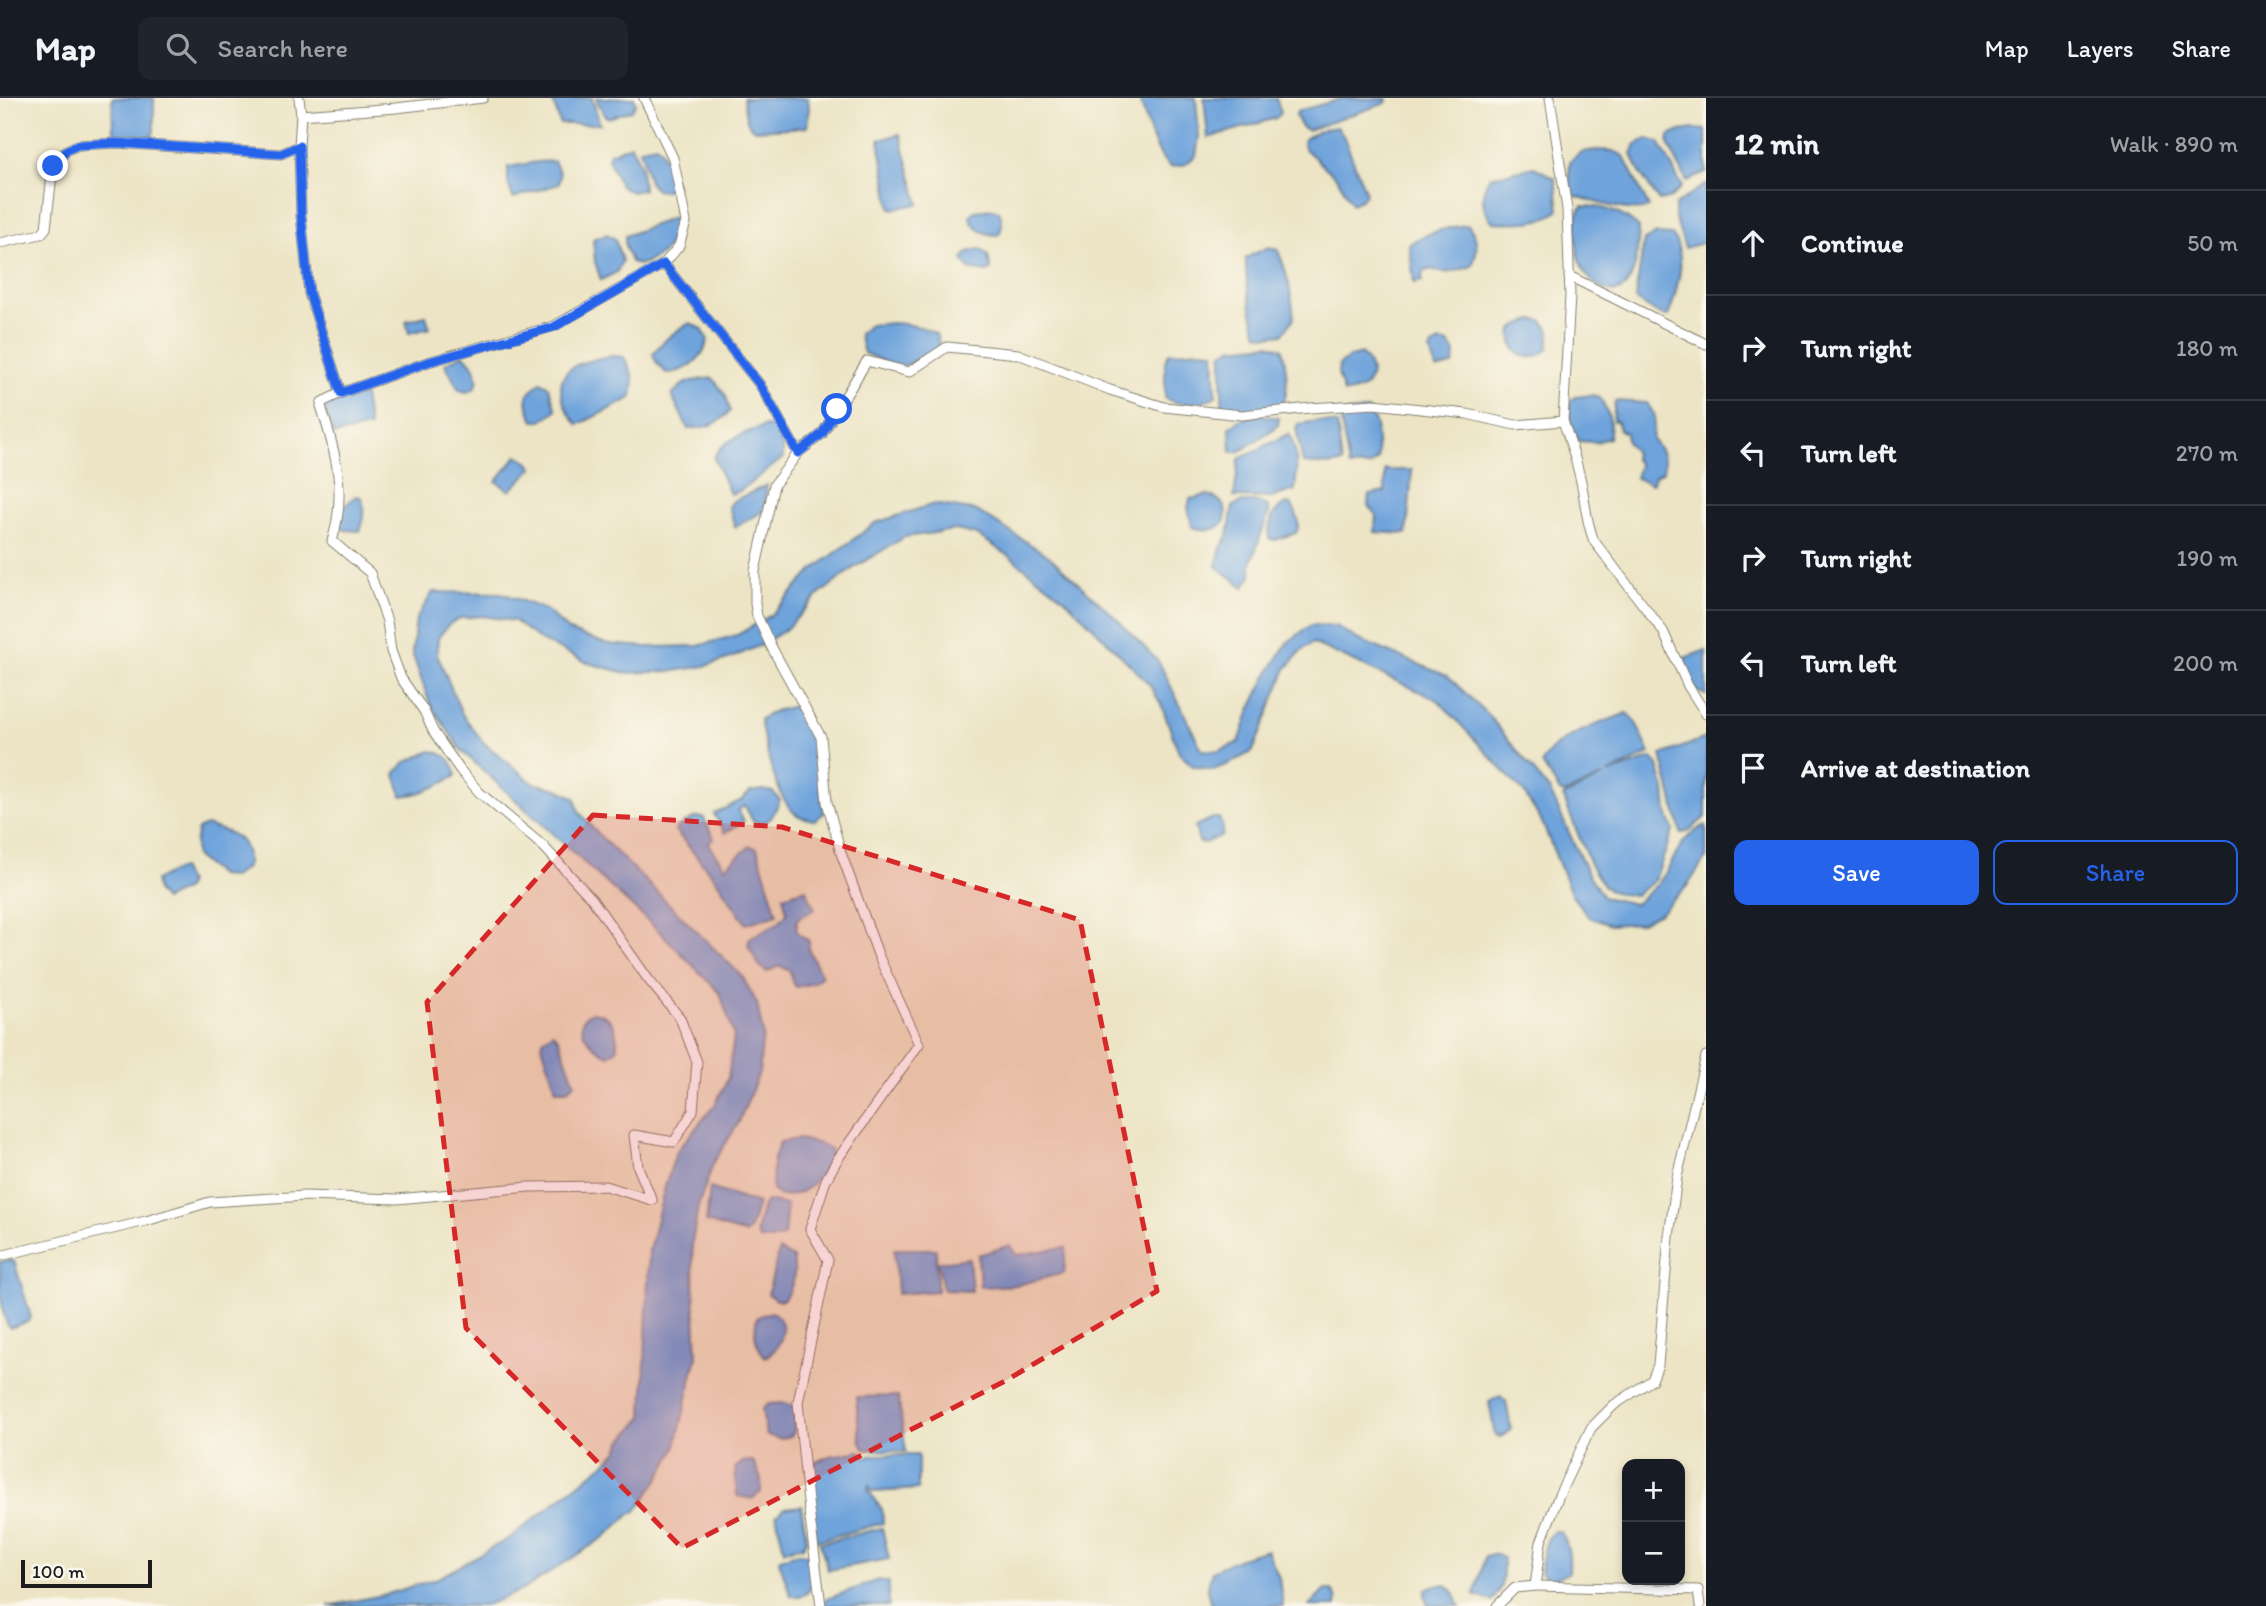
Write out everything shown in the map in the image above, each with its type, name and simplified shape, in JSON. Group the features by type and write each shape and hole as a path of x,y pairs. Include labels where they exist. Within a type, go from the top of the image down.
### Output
{"street":[{"path":"299,98 301,215 309,293 341,393"},
{"path":"301,115 483,98"},
{"path":"0,1256 146,1221 210,1202 305,1196 397,1199 529,1187 606,1186 652,1200 638,1167 634,1135 674,1142 694,1111 697,1062 680,1018 648,979 592,899 544,847 480,793 460,770 401,678 391,651 387,621 370,573 332,541 339,518 340,477 321,406 322,402 341,393 428,362 554,327 664,264 679,246 686,222 673,158 644,98"},
{"path":"1550,98 1567,209 1570,296 1563,421 1573,449 1587,524 1594,541 1663,631 1688,685 1706,714"},
{"path":"0,243 41,234 46,228 53,166 67,150 78,145 117,143 281,154 299,146"},
{"path":"664,264 760,385 798,453"},
{"path":"1569,276 1706,344"},
{"path":"821,1606 799,1402 828,1259 810,1229 826,1180 837,1160 919,1044 879,957 841,853 827,802 821,737 757,616 755,571 774,485 798,453 822,434 867,361 909,372 947,347 1018,354 1110,390 1164,407 1242,415 1374,404 1467,414 1515,425 1563,421"},
{"path":"1535,1586 1541,1542 1559,1495 1591,1428 1614,1405 1652,1380 1658,1365 1677,1177 1706,1056"},
{"path":"1497,1606 1515,1588 1535,1586 1698,1590 1700,1606"}],"highlighted area":[{"path":"593,815 782,827 1080,920 1157,1291 1005,1381 682,1548 466,1328 427,1002"}],"water":[{"path":"112,98 154,98 154,132 150,139 116,137"},
{"path":"552,98 592,98 600,124 560,124"},
{"path":"596,98 634,98 636,104 632,110 609,118 605,116"},
{"path":"743,98 808,98 807,127 756,130 747,121"},
{"path":"1139,98 1196,98 1199,137 1196,156 1184,165 1170,167 1164,161"},
{"path":"1204,98 1276,98 1281,113 1276,118 1208,138"},
{"path":"1345,98 1387,99 1386,103 1308,130 1302,128 1296,116 1297,111"},
{"path":"1337,127 1344,137 1366,193 1361,200 1352,204 1338,179 1304,148 1303,141 1310,135"},
{"path":"1694,129 1706,130 1706,173 1687,181 1668,144 1669,136"},
{"path":"900,134 919,204 891,209 879,140"},
{"path":"1647,139 1659,142 1682,186 1671,198 1659,201 1639,171 1632,154 1636,144"},
{"path":"631,145 641,166 643,190 631,192 620,185 608,159 610,153"},
{"path":"656,145 661,149 676,186 663,191 656,190 649,182 640,148"},
{"path":"1613,151 1623,155 1649,207 1623,208 1573,195 1569,176 1570,161 1581,152"},
{"path":"554,161 560,174 559,184 513,198 508,183 508,167"},
{"path":"1534,167 1555,178 1559,210 1536,221 1493,222 1486,212 1483,200 1490,177"},
{"path":"1706,184 1706,242 1685,248 1675,218 1675,205"},
{"path":"1583,206 1613,211 1639,228 1634,269 1624,288 1618,291 1611,292 1598,286 1581,265 1576,225"},
{"path":"975,211 999,211 1002,220 998,235 980,230 970,216"},
{"path":"675,217 670,242 663,253 639,265 631,262 625,246 625,236"},
{"path":"1468,225 1476,245 1472,266 1447,272 1431,269 1423,272 1422,281 1414,283 1409,244 1437,231"},
{"path":"607,234 615,239 622,261 617,272 601,280 595,262 593,239"},
{"path":"1657,234 1672,235 1680,254 1680,274 1669,316 1660,315 1635,299 1644,240"},
{"path":"1268,247 1278,250 1281,258 1289,283 1294,318 1283,334 1266,336 1258,334 1253,317 1246,258"},
{"path":"981,249 988,256 991,270 986,272 969,269 963,260 970,252"},
{"path":"426,316 430,328 409,333 406,321"},
{"path":"1533,320 1543,321 1550,332 1548,349 1534,357 1527,357 1521,355 1513,346 1512,330"},
{"path":"690,323 702,329 708,340 702,354 681,370 667,374 656,362 653,354 670,336"},
{"path":"893,323 931,331 936,334 940,346 904,366 864,353 859,334 870,325"},
{"path":"1440,342 1449,344 1455,353 1453,365 1436,369 1430,351 1432,346"},
{"path":"1269,344 1282,348 1287,384 1282,403 1262,410 1222,408 1222,354 1231,348"},
{"path":"1214,351 1216,396 1190,403 1170,401 1165,398 1165,361 1169,353"},
{"path":"463,354 473,365 478,380 475,388 467,392 459,390 445,364"},
{"path":"1361,354 1370,368 1369,380 1360,389 1344,393 1338,374 1339,365 1350,357"},
{"path":"610,356 624,357 627,363 634,382 631,398 578,425 568,412 562,396 562,380 566,373 577,365"},
{"path":"713,378 726,396 730,411 711,425 688,429 672,396 685,384"},
{"path":"541,382 549,387 556,410 542,421 534,421 527,399 531,390"},
{"path":"363,390 369,427 334,435 323,403"},
{"path":"1591,395 1600,398 1607,412 1610,422 1609,438 1596,442 1578,441 1570,420 1570,401 1576,397"},
{"path":"1615,401 1647,403 1655,416 1652,439 1662,454 1664,467 1663,472 1655,476 1652,484 1635,478 1639,465 1627,442 1626,433 1619,430 1617,421 1613,421"},
{"path":"1369,410 1376,425 1378,459 1370,466 1349,467 1340,416 1346,412"},
{"path":"1257,414 1279,418 1278,426 1239,452 1231,452 1230,427"},
{"path":"1318,421 1337,424 1342,463 1303,463 1296,428 1298,424"},
{"path":"766,426 774,427 782,446 783,458 740,491 730,494 714,458 729,441"},
{"path":"1288,434 1296,453 1295,490 1270,498 1234,497 1239,459"},
{"path":"517,456 526,460 533,468 510,491 496,481"},
{"path":"1385,470 1412,470 1407,534 1375,532 1376,515 1368,504 1369,495 1385,492"},
{"path":"767,485 764,511 735,527 729,507 733,501"},
{"path":"1206,495 1222,504 1226,517 1223,524 1206,530 1192,527 1188,508 1190,499"},
{"path":"356,496 361,497 364,506 362,526 360,531 344,530 340,525 343,512"},
{"path":"1242,502 1267,505 1269,512 1251,563 1251,577 1244,587 1216,566 1228,536 1233,506"},
{"path":"934,504 977,511 1049,556 1159,662 1202,750 1219,751 1239,742 1250,710 1287,643 1311,625 1336,626 1357,639 1448,676 1490,717 1550,791 1586,870 1603,897 1635,904 1660,881 1683,843 1706,825 1706,858 1687,886 1660,913 1640,923 1610,925 1589,917 1572,896 1542,822 1524,793 1438,700 1313,643 1302,650 1286,669 1253,751 1213,770 1193,766 1179,753 1161,704 1149,684 1065,599 977,535 956,530 905,537 855,567 820,594 785,630 763,644 705,666 674,671 626,673 588,663 540,640 514,621 483,616 461,618 449,624 438,638 437,654 462,714 484,743 533,783 558,789 575,798 579,812 598,834 742,976 757,1003 763,1034 759,1073 739,1122 713,1164 698,1207 692,1243 697,1356 675,1450 636,1511 606,1536 524,1589 484,1606 328,1606 388,1594 438,1578 511,1537 603,1465 617,1452 622,1441 643,1417 649,1251 676,1152 715,1105 728,1078 734,1036 720,993 661,933 462,751 430,704 412,653 416,619 433,592 502,593 546,610 569,631 607,644 647,647 698,646 737,635 771,615 813,570 875,523"},
{"path":"1288,504 1292,505 1297,515 1296,533 1275,540 1269,539 1274,513"},
{"path":"1706,650 1706,695 1696,691 1685,666 1685,658"},
{"path":"795,706 805,720 816,746 824,813 815,820 799,816 784,799 773,772 760,719 775,711"},
{"path":"1627,713 1635,721 1650,753 1608,774 1652,758 1658,766 1665,790 1667,812 1673,830 1655,880 1635,895 1619,894 1604,887 1590,864 1563,797 1604,776 1564,794 1542,764 1548,754 1567,738"},
{"path":"1706,738 1706,817 1687,832 1681,833 1661,755"},
{"path":"431,751 448,759 454,766 456,776 424,791 402,796 395,774 404,763"},
{"path":"750,792 773,792 780,800 771,818 762,823 753,821 745,806 738,810 744,821 725,833 714,814 742,800"},
{"path":"696,817 703,817 714,838 708,844 725,867 750,846 757,848 777,914 746,924 717,881 675,830"},
{"path":"1219,818 1223,828 1222,835 1205,843 1199,842 1195,826"},
{"path":"206,825 231,834 242,842 247,867 233,877 220,876 195,856 198,829"},
{"path":"181,868 188,882 186,889 164,900 157,892 155,880"},
{"path":"806,889 815,909 797,919 797,932 809,941 809,951 822,976 813,983 796,987 790,971 780,966 766,972 758,964 748,945 750,938 778,923 787,913 783,896"},
{"path":"592,1012 605,1016 615,1029 617,1049 609,1055 596,1048 582,1029 585,1017"},
{"path":"553,1032 559,1039 575,1084 567,1090 556,1090 542,1045 544,1038"},
{"path":"799,1139 830,1149 831,1161 810,1186 797,1194 780,1196 772,1190 773,1161 780,1142"},
{"path":"710,1188 758,1204 746,1234 706,1222"},
{"path":"767,1201 787,1205 784,1236 769,1240 759,1239 756,1233 763,1205"},
{"path":"1010,1245 1016,1255 1066,1247 1064,1273 1017,1285 980,1287 978,1255"},
{"path":"894,1249 936,1249 937,1291 897,1294"},
{"path":"779,1250 793,1258 794,1264 792,1285 783,1300 776,1300 768,1294"},
{"path":"969,1258 972,1291 943,1290 938,1262"},
{"path":"14,1261 31,1317 29,1321 10,1328 2,1307 0,1278 0,1262"},
{"path":"772,1312 781,1323 782,1336 776,1348 765,1357 756,1339 756,1324 757,1318"},
{"path":"898,1396 906,1452 864,1449 860,1439 856,1397"},
{"path":"1500,1396 1506,1401 1511,1429 1500,1437 1495,1436 1489,1402"},
{"path":"783,1403 795,1406 794,1432 791,1436 780,1439 766,1435 762,1409 768,1404"},
{"path":"860,1451 868,1458 871,1455 918,1455 918,1489 874,1492 869,1484 868,1490 882,1509 883,1523 816,1541 811,1507 810,1464 830,1456"},
{"path":"744,1461 753,1461 761,1479 761,1492 752,1499 737,1496 735,1468"},
{"path":"801,1506 807,1539 803,1546 784,1550 776,1515 785,1508"},
{"path":"882,1528 889,1559 828,1570 820,1543"},
{"path":"1554,1531 1561,1532 1566,1542 1569,1572 1550,1579 1541,1573 1541,1568 1545,1545"},
{"path":"1267,1550 1279,1578 1283,1606 1212,1606 1207,1591 1212,1571 1240,1558"},
{"path":"798,1553 808,1554 812,1583 806,1593 791,1596 779,1561 780,1558"},
{"path":"1496,1554 1503,1558 1503,1576 1499,1591 1492,1601 1474,1595 1485,1557"},
{"path":"878,1580 889,1582 889,1606 824,1606 824,1600"},
{"path":"1435,1585 1446,1585 1454,1592 1460,1606 1428,1606 1426,1589"},
{"path":"1325,1590 1332,1590 1337,1599 1336,1606 1309,1606"}],"route":[{"path":"53,166 67,150 78,145 117,143 281,154 299,146 301,215 309,293 341,393 428,362 554,327 664,264 760,385 798,453 822,434 837,409"}]}
